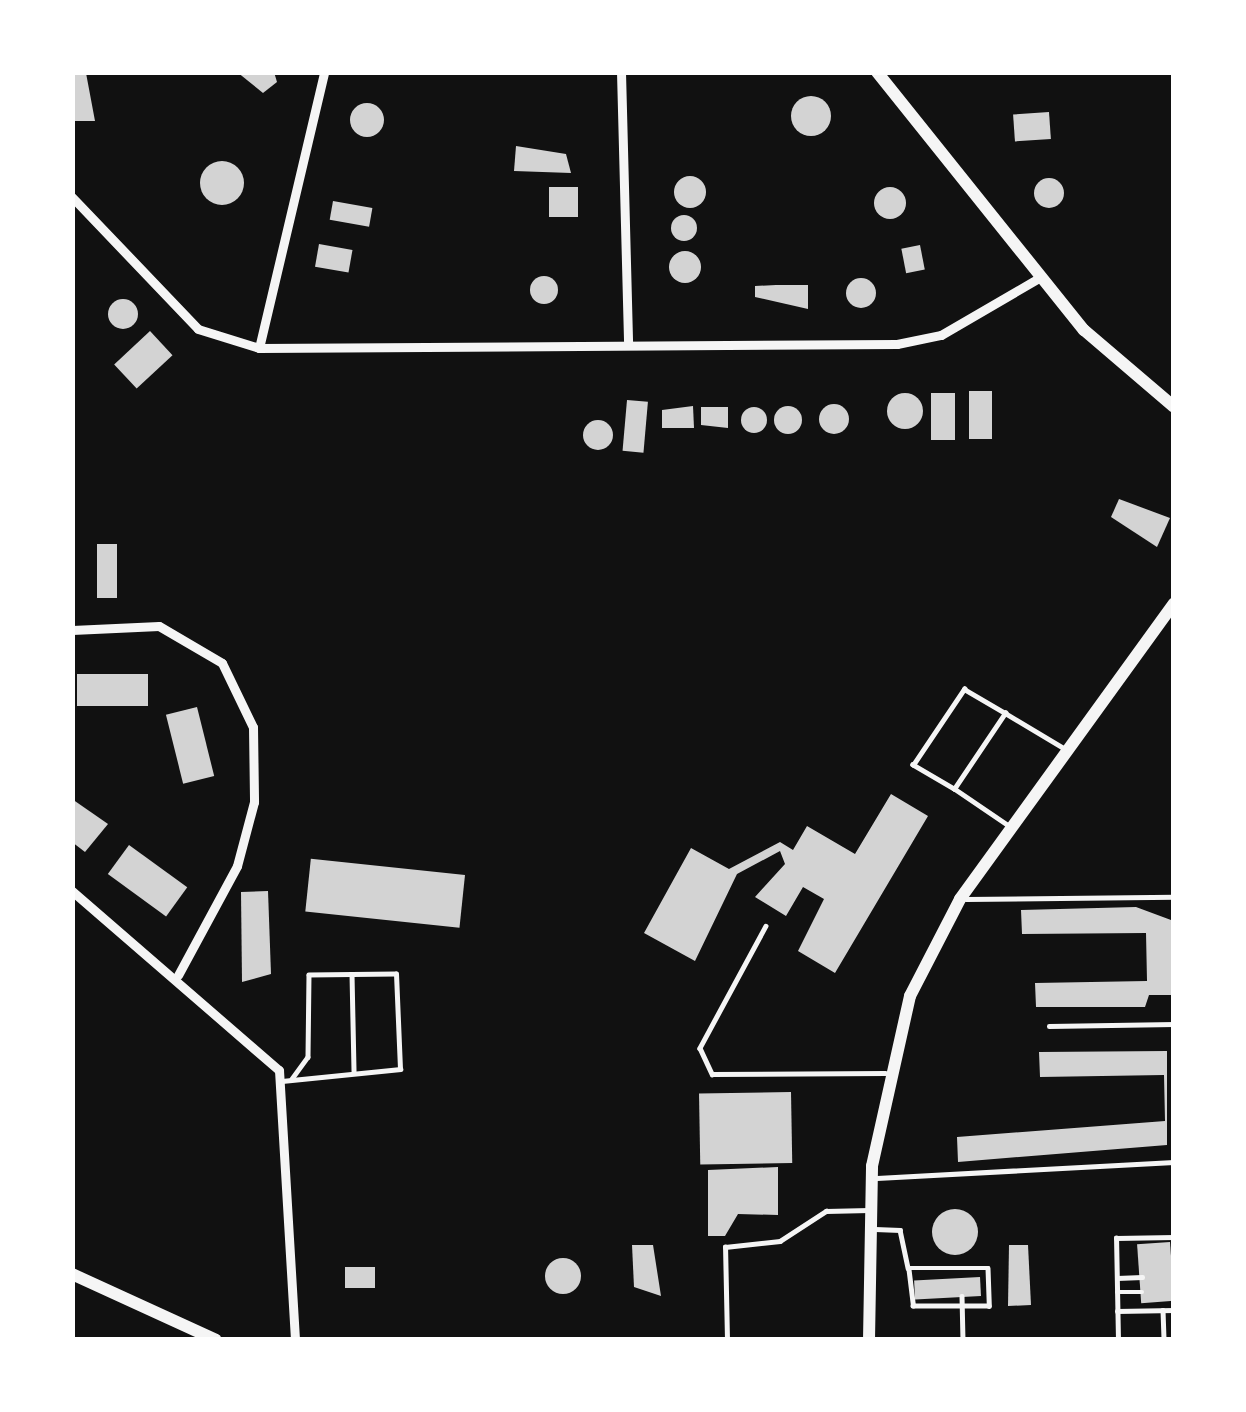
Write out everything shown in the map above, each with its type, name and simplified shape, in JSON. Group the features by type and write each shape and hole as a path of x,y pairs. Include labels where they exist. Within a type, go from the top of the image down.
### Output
{"main road":[{"path":"884,74 1039,278 1174,407"},
{"path":"869,1340 869,1228 885,1073 960,898 1174,603"},
{"path":"72,1274 216,1340"}],"street":[{"path":"259,348 325,72"},
{"path":"621,72 628,345"},
{"path":"72,197 198,329 259,348 897,344 941,335 1039,278"},
{"path":"72,630 159,626 222,663 254,727 254,802 237,866 178,975"},
{"path":"72,891 178,975 284,1076 295,1340"}],"lane":[{"path":"1012,828 913,765 964,688 1067,750"},
{"path":"953,789 1005,713"},
{"path":"960,898 1174,897"},
{"path":"766,926 700,1048 712,1074 885,1073"},
{"path":"352,974 354,1073"},
{"path":"396,974 400,1069 284,1076 308,1057 309,975 396,974"},
{"path":"1049,1026 1174,1024"},
{"path":"872,1178 1045,1177 1085,1164 1174,1162"},
{"path":"727,1340 725,1247 780,1241 826,1211 871,1210"},
{"path":"869,1228 900,1230 908,1268 908,1301 930,1306 989,1306 988,1268 908,1268"},
{"path":"1118,1340 1116,1238 1174,1237"},
{"path":"930,1268 930,1277"},
{"path":"962,1268 962,1278"},
{"path":"1117,1278 1142,1277"},
{"path":"1117,1292 1142,1292"},
{"path":"930,1296 930,1306"},
{"path":"962,1296 963,1340"},
{"path":"1163,1310 1164,1340"},
{"path":"1117,1311 1174,1310"}],"building":[{"path":"237,72 274,72 277,82 263,93"},
{"path":"72,73 86,73 95,121 72,121"},
{"path":"811,96 825,102 831,116 825,130 811,136 797,130 791,116 797,102"},
{"path":"367,103 379,108 384,120 379,132 367,137 355,132 350,120 355,108"},
{"path":"1049,112 1051,139 1015,141 1013,115"},
{"path":"516,146 566,154 571,173 514,171"},
{"path":"222,161 237,168 244,183 237,198 222,205 207,198 200,183 207,168"},
{"path":"690,176 701,181 706,192 701,203 690,208 679,203 674,192 679,181"},
{"path":"1049,178 1060,182 1064,193 1060,204 1049,208 1038,204 1034,193 1038,182"},
{"path":"549,187 578,187 578,217 549,217"},
{"path":"890,187 902,191 906,203 902,215 890,219 878,215 874,203 878,191"},
{"path":"333,201 372,208 369,227 330,220"},
{"path":"684,215 697,228 684,241 671,228"},
{"path":"319,244 352,250 348,273 315,267"},
{"path":"920,245 925,270 906,273 901,249"},
{"path":"685,251 696,256 701,267 696,278 685,283 674,278 669,267 674,256"},
{"path":"544,276 554,280 558,290 554,300 544,304 534,300 530,290 534,280"},
{"path":"861,278 872,282 876,293 872,304 861,308 850,304 846,293 850,282"},
{"path":"808,285 808,309 755,297 755,286"},
{"path":"123,299 134,303 138,314 134,325 123,329 112,325 108,314 112,303"},
{"path":"150,331 173,355 137,389 114,364"},
{"path":"969,391 992,391 992,439 969,439"},
{"path":"905,393 918,398 923,411 918,424 905,429 892,424 887,411 892,398"},
{"path":"931,393 955,393 955,440 931,440"},
{"path":"627,400 648,402 643,453 623,451"},
{"path":"834,404 845,408 849,419 845,430 834,434 823,430 819,419 823,408"},
{"path":"693,406 694,428 662,428 662,410"},
{"path":"788,406 798,410 802,420 798,430 788,434 778,430 774,420 778,410"},
{"path":"701,407 728,407 728,428 701,425"},
{"path":"754,407 767,420 754,433 741,420"},
{"path":"598,420 613,435 598,450 583,435"},
{"path":"1119,499 1170,518 1157,547 1111,517"},
{"path":"97,544 117,544 117,598 97,598"},
{"path":"77,674 148,674 148,706 77,706"},
{"path":"197,707 214,776 183,784 166,715"},
{"path":"891,794 928,816 835,973 798,951 824,899 803,887 786,916 755,897 785,864 780,851 737,874 695,961 644,933 691,848 729,869 780,842 793,850 807,826 855,854"},
{"path":"72,799 108,824 85,852 72,842"},
{"path":"129,845 187,887 166,916 108,874"},
{"path":"311,859 465,875 459,928 305,912"},
{"path":"268,891 271,974 242,982 241,892"},
{"path":"1136,907 1171,920 1172,995 1149,995 1145,1007 1036,1007 1035,983 1147,981 1146,933 1022,934 1021,910"},
{"path":"1167,1051 1167,1145 958,1162 957,1137 1165,1121 1164,1075 1040,1077 1039,1052"},
{"path":"791,1092 792,1163 700,1165 699,1094"},
{"path":"778,1167 778,1215 738,1214 725,1236 708,1236 708,1170"},
{"path":"955,1209 971,1216 978,1232 971,1248 955,1255 939,1248 932,1232 939,1216"},
{"path":"1170,1242 1174,1301 1141,1303 1137,1244"},
{"path":"632,1245 653,1245 661,1296 634,1287"},
{"path":"1009,1245 1028,1245 1031,1305 1008,1306"},
{"path":"563,1258 576,1263 581,1276 576,1289 563,1294 550,1289 545,1276 550,1263"},
{"path":"345,1267 375,1267 375,1288 345,1288"},
{"path":"980,1277 981,1296 915,1299 914,1280"}]}
